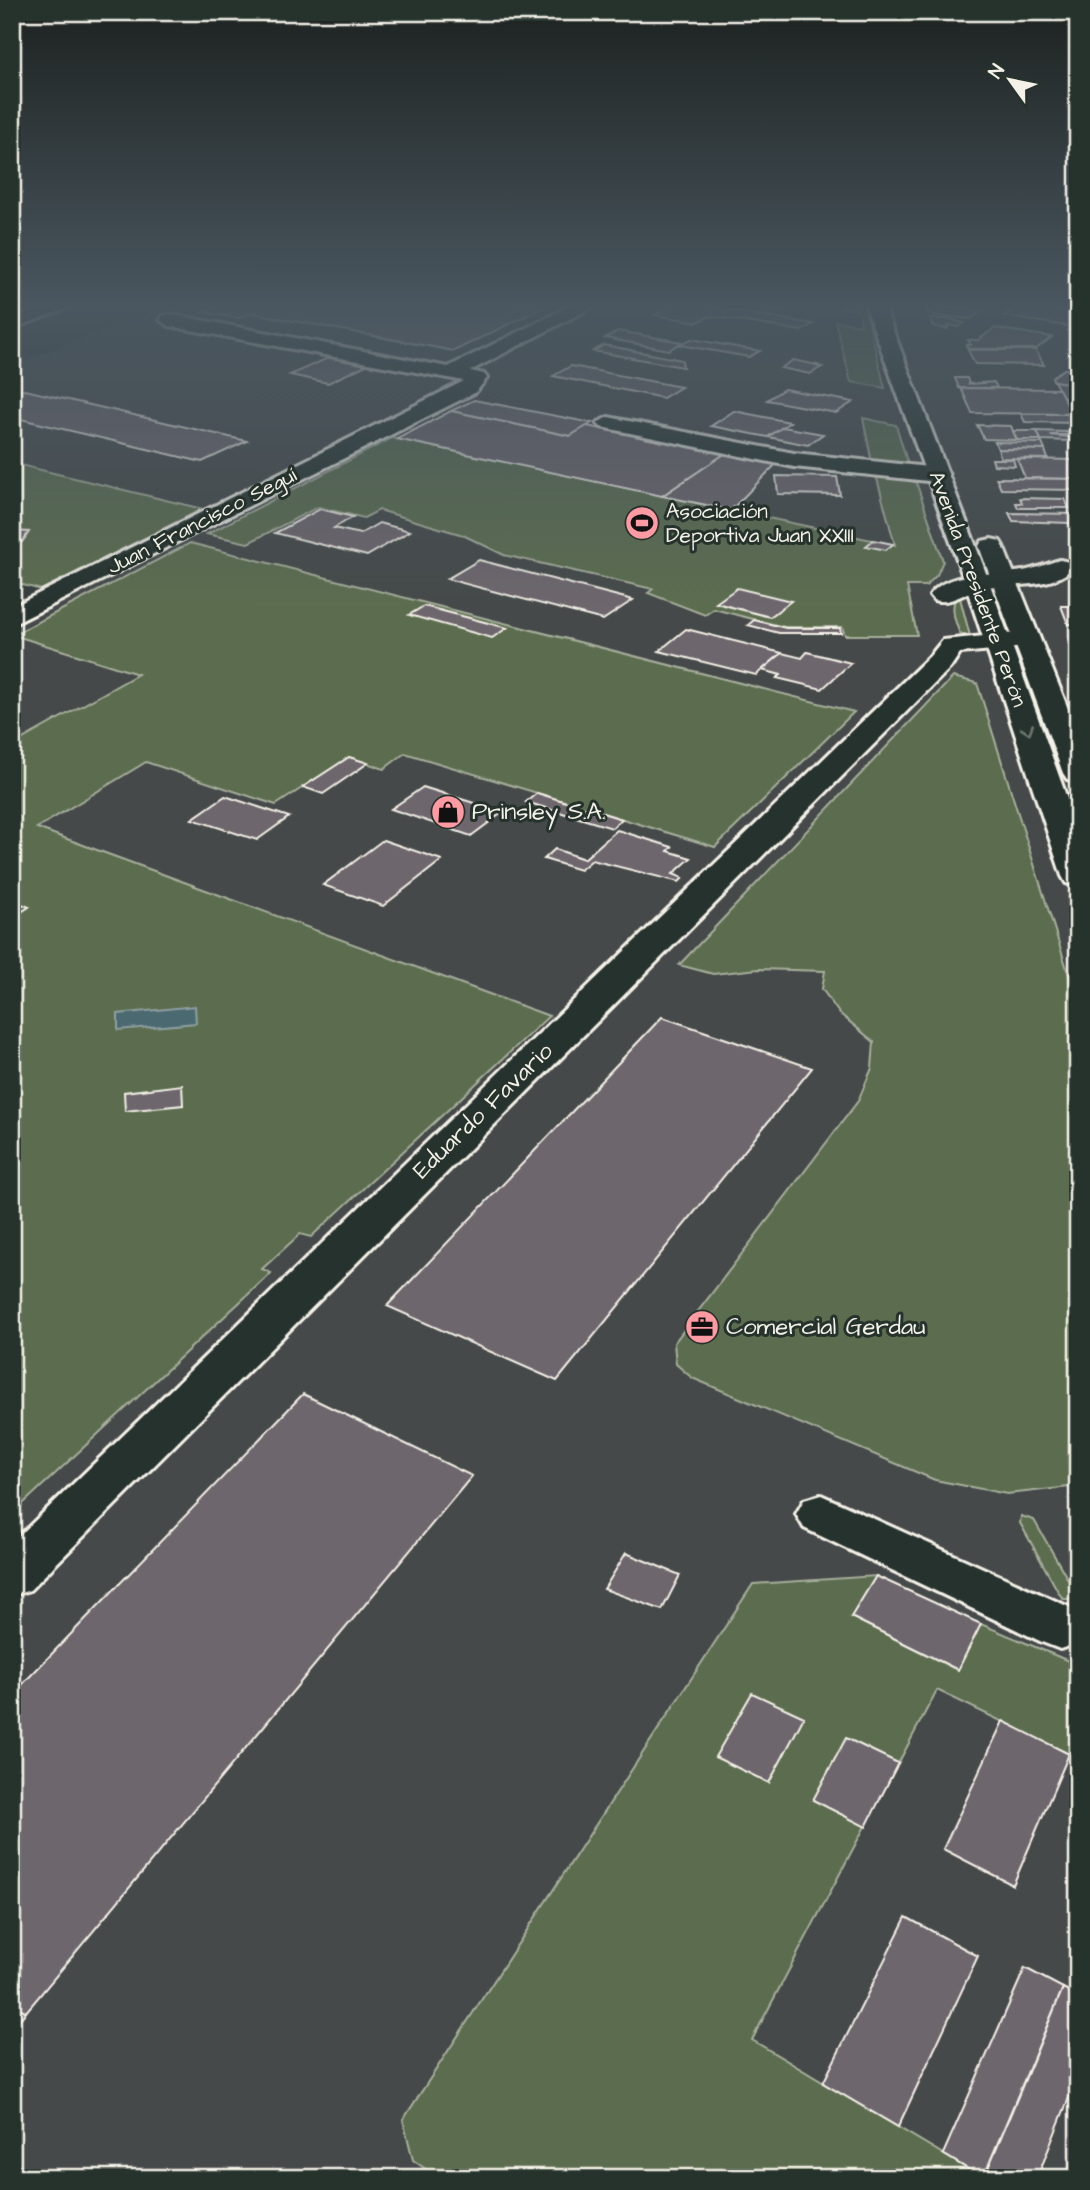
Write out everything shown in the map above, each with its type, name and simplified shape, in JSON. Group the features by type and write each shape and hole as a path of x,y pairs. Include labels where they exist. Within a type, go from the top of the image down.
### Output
{"main road":[{"name":"Juan Francisco Seguí","path":"12,617 432,406"},
{"name":"Avenida Presidente Perón","path":"912,406 974,573 1013,642 1078,773"},
{"path":"608,423 794,460 938,475"},
{"name":"Avenida Presidente Perón","path":"984,527 1016,612 1013,642 1078,876"},
{"path":"1016,612 1078,549"},
{"path":"1013,642 952,646 942,629 939,611 943,596 974,573 1003,578 1046,574 1060,567"},
{"name":"Eduardo Favario","path":"12,1575 913,688 952,646"},
{"path":"821,1514 1060,1627"}],"shaded area":[{"path":"12,406 1078,406 1078,2178 12,2178 12,617 57,594 12,582"}],"green space":[{"path":"863,418 896,425 909,468 872,463"},
{"name":"Asociación Deportiva Juan XXIII","path":"392,438 895,545 876,475 916,482 943,561 937,575 926,586 907,586 917,635 845,635 842,627 784,627 714,609 705,615 648,593 653,589 504,555 463,535 379,510 364,518 318,507 248,543 207,534"},
{"path":"12,463 203,509 41,590 12,582"},
{"path":"190,543 854,712 715,847 405,753 384,769 349,757 276,805 146,762 37,828 549,1016 311,1237 300,1234 262,1269 271,1273 12,1514 12,745 138,674 13,635"},
{"path":"955,598 960,598 970,636 960,634 955,620"},
{"path":"953,677 977,683 1078,1004 1078,1486 1007,1494 935,1480 692,1378 676,1364 674,1343 858,1101 872,1068 874,1042 839,1013 822,989 825,971 758,969 713,974 679,965"},
{"path":"1021,1516 1034,1520 1075,1592 1073,1599 1064,1599 1060,1595 1020,1523"},
{"path":"876,1576 851,1617 957,1670 981,1624 1078,1665 1078,1738 1069,1754 937,1690 752,2040 983,2178 438,2178 413,2160 403,2120 753,1584"}],"water":[{"path":"195,1006 196,1023 118,1030 118,1014"}],"building":[{"path":"12,406 96,406 247,441 202,462 12,417"},
{"path":"461,406 506,406 592,423 570,436 451,411"},
{"path":"800,406 847,406 836,413"},
{"path":"969,406 1068,406 1072,414 972,413"},
{"path":"451,411 570,436 587,426 726,453 662,496 397,439"},
{"path":"734,411 790,422 768,437 711,426"},
{"path":"1021,414 1072,414 1077,423 1025,422"},
{"path":"977,425 1011,426 1017,440 984,439"},
{"path":"783,427 823,434 808,445 768,437"},
{"path":"1013,431 1037,431 1041,440 1017,440"},
{"path":"1037,431 1067,432 1069,435 1050,435 1070,437 1071,441 1041,440"},
{"path":"995,442 1042,443 1045,450 998,449"},
{"path":"998,449 1045,450 1048,459 1001,458"},
{"path":"726,453 776,464 731,510 662,496"},
{"path":"992,459 1013,459 1015,466 994,465"},
{"path":"1017,459 1078,460 1078,479 1025,478"},
{"path":"776,476 837,477 840,495 778,494"},
{"path":"996,478 1078,479 1078,490 1001,489"},
{"path":"1020,498 1065,499 1069,508 1018,508 1016,503 1022,503"},
{"path":"320,509 353,517 334,528 360,534 379,523 410,531 367,556 275,533"},
{"path":"1009,513 1078,514 1070,523 1013,521"},
{"path":"12,531 29,532 22,542 12,542"},
{"path":"873,540 893,544 886,550 866,546"},
{"path":"479,560 633,600 603,620 447,579"},
{"path":"737,588 791,601 770,617 716,603"},
{"path":"424,606 507,628 492,638 409,615"},
{"path":"1061,606 1078,606 1078,624 1068,624"},
{"path":"754,620 786,628 840,628 841,633 779,633 748,625"},
{"path":"686,629 782,653 756,675 659,651"},
{"path":"807,652 851,663 822,689 777,678 781,675 762,670 782,653 802,658"},
{"path":"349,757 368,763 323,794 303,787"},
{"path":"423,787 503,812 471,836 391,809"},
{"path":"537,793 622,819 612,828 526,802"},
{"path":"225,796 289,817 257,840 192,819"},
{"path":"617,830 672,847 668,851 691,858 673,874 683,878 679,882 592,860 580,870 544,859 555,849 584,859"},
{"path":"383,840 442,860 383,906 323,885"},
{"path":"12,900 29,907 12,918"},
{"path":"662,1017 812,1068 557,1381 387,1306"},
{"path":"182,1085 183,1105 125,1111 124,1092"},
{"path":"303,1394 472,1476 26,2012 12,2003 12,1695"},
{"path":"626,1553 680,1575 662,1610 604,1589"},
{"path":"876,1576 981,1624 958,1670 851,1617"},
{"path":"752,1693 804,1717 769,1783 715,1757"},
{"path":"1003,1721 1069,1754 1013,1885 943,1849"},
{"path":"846,1738 898,1763 866,1827 813,1800"},
{"path":"906,1917 978,1956 898,2127 823,2083"},
{"path":"1025,1968 1063,1988 983,2178 943,2154"},
{"path":"1063,1988 1078,1996 1078,2075 1037,2178 984,2178"},
{"path":"12,2003 26,2012 12,2028"},
{"path":"12,2161 35,2178 12,2178"}],"place":[{"name":"Asociación Deportiva Juan XXIII","path":"642,523"},
{"name":"Prinsley S.A.","path":"448,812"},
{"name":"Comercial Gerdau","path":"702,1327"}]}
